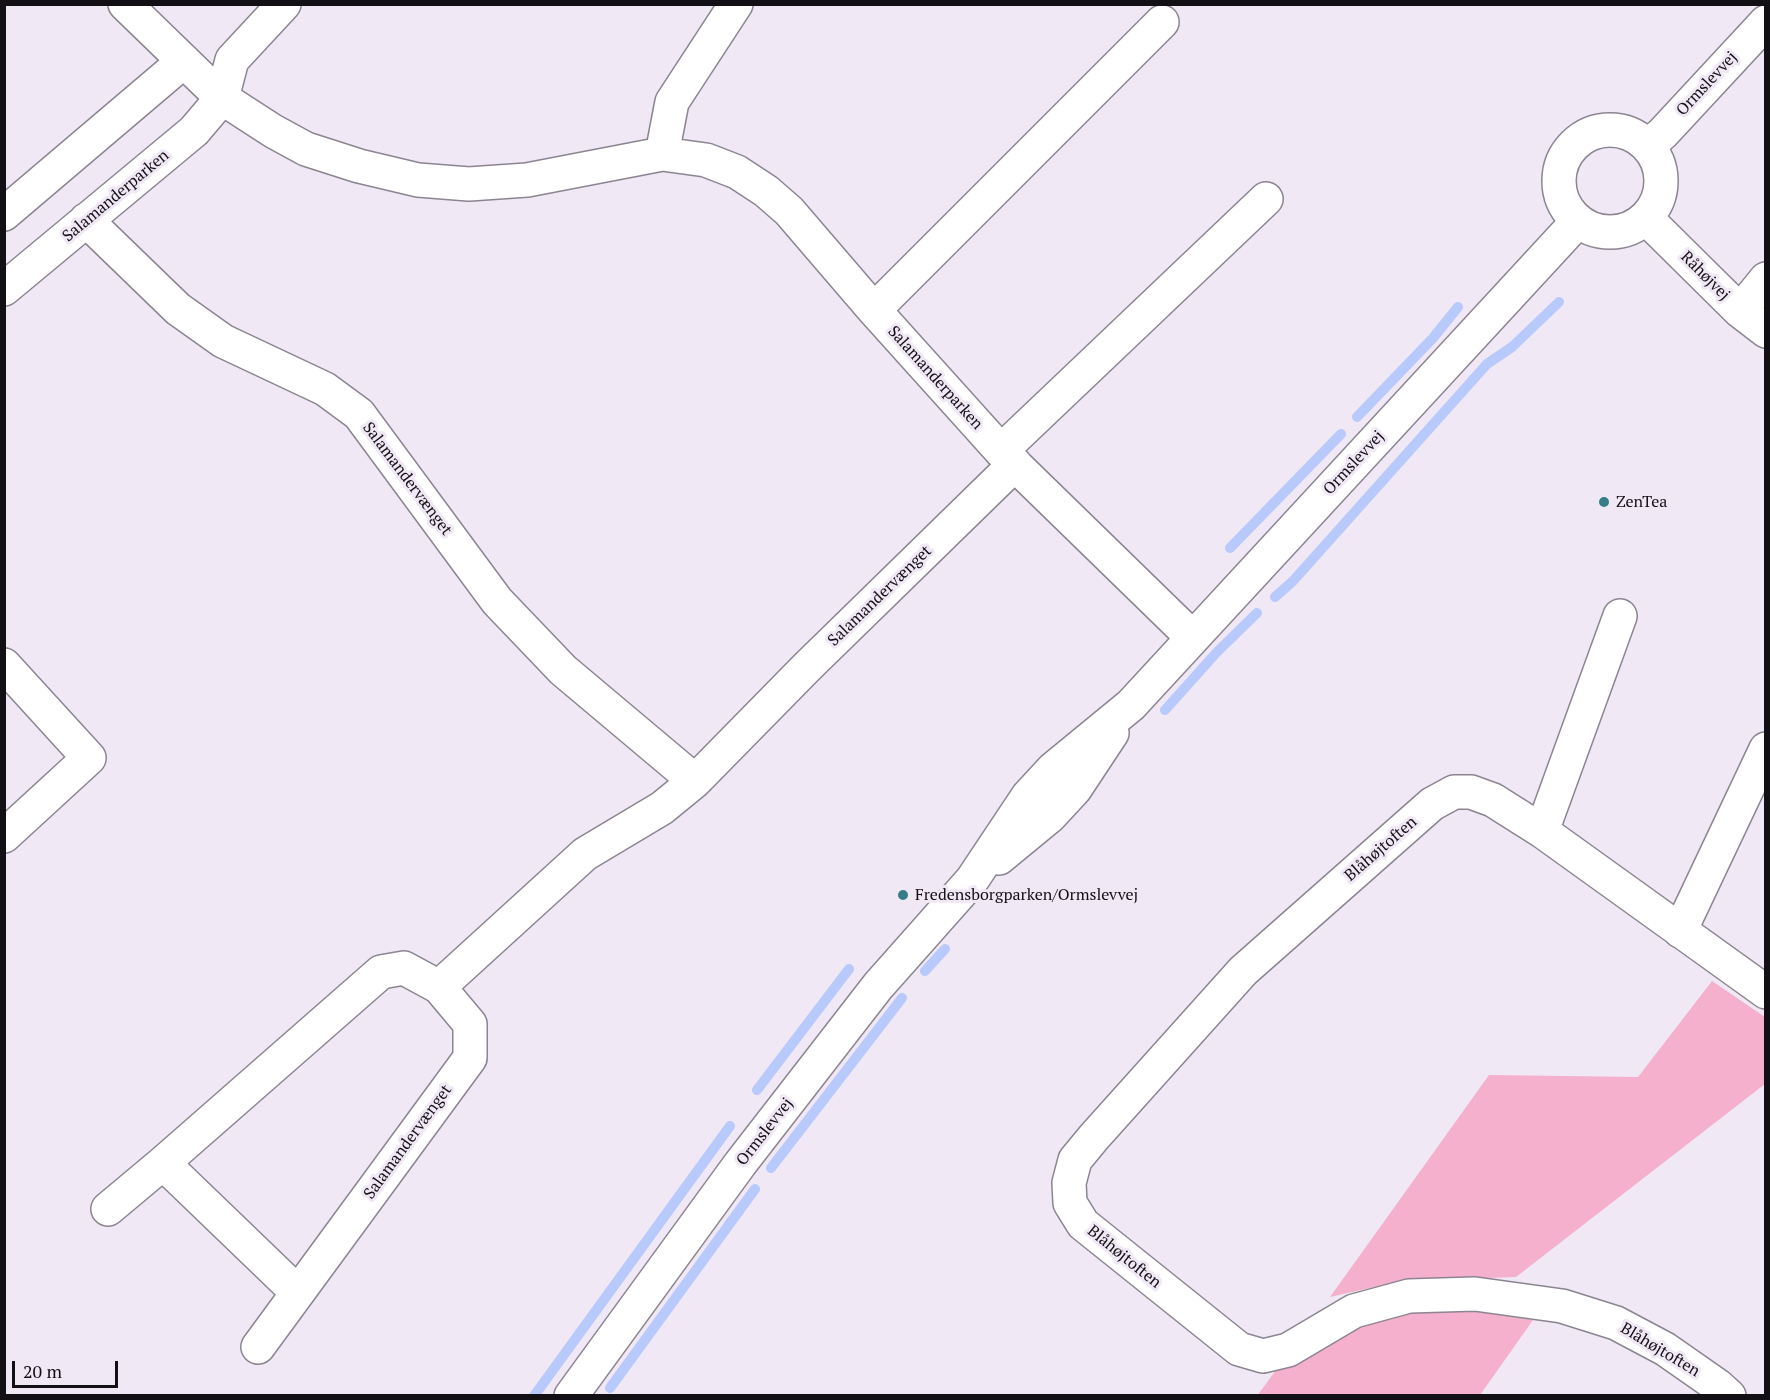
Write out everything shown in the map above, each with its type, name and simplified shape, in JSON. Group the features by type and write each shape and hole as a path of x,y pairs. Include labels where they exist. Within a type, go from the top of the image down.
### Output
{"street":[{"name":"Salamanderparken","path":"125,4 222,98 306,149 359,166 418,180 469,184 527,180 662,154 706,160 737,172 766,191 789,211 874,310 1008,457 1192,637"},
{"path":"222,98 232,60 284,4"},
{"path":"662,154 672,102 736,4"},
{"path":"874,310 1161,22"},
{"name":"Ormslevvej","path":"1648,146 1663,133 1765,23"},
{"path":"4,214 184,61"},
{"name":"Salamanderparken","path":"4,289 194,131 222,98"},
{"path":"1607,129 1636,136 1648,146 1658,163 1662,182 1660,196 1646,218 1634,227 1620,232 1605,232 1590,229 1567,210 1560,196 1558,181 1561,166 1568,152 1578,141 1592,133 1607,129"},
{"name":"Salamandervænget","path":"439,987 585,854 662,808 695,781 1008,457 1266,199"},
{"name":"Råhøjvej","path":"1646,218 1740,311 1766,331"},
{"name":"Salamandervænget","path":"86,220 178,309 223,341 324,389 359,414 497,600 563,670 695,781"},
{"name":"Ormslevvej","path":"571,1395 762,1136 878,986 972,880 1050,816 1075,789 1131,705 1578,221"},
{"path":"1740,311 1766,279"},
{"path":"1542,831 1620,615"},
{"path":"4,665 89,758 4,836"},
{"path":"1680,931 1766,749"},
{"name":"Blåhøjtoften","path":"1729,1395 1665,1349 1616,1323 1562,1306 1475,1294 1409,1296 1354,1311 1288,1350 1263,1356 1239,1349 1083,1224 1070,1203 1068,1183 1075,1160 1235,980 1432,804 1454,792 1472,792 1494,800 1542,831 1766,992"},
{"name":"Salamandervænget","path":"108,1209 381,972 404,968 439,987 470,1024 470,1058 258,1347"},
{"path":"163,1163 297,1292"}],"shaded area":[{"path":"1712,981 1765,1017 1765,1084 1516,1277 1401,1281 1330,1297 1489,1075 1638,1077"},
{"path":"1465,1310 1533,1320 1480,1395 1257,1396 1276,1370 1304,1359 1348,1329 1387,1317 1423,1311"}],"waterway":[{"path":"1275,597 1293,581 1487,364 1512,347 1559,302"},
{"path":"1357,417 1433,338 1458,307"},
{"path":"1230,548 1341,434"},
{"path":"1165,710 1217,652 1257,613"},
{"path":"925,971 945,949"},
{"path":"757,1090 849,969"},
{"path":"771,1168 902,998"},
{"path":"534,1396 730,1126"},
{"path":"610,1388 755,1189"}],"place":[{"name":"ZenTea","path":"1604,502"},
{"name":"Fredensborgparken/Ormslevvej","path":"903,895"}]}
